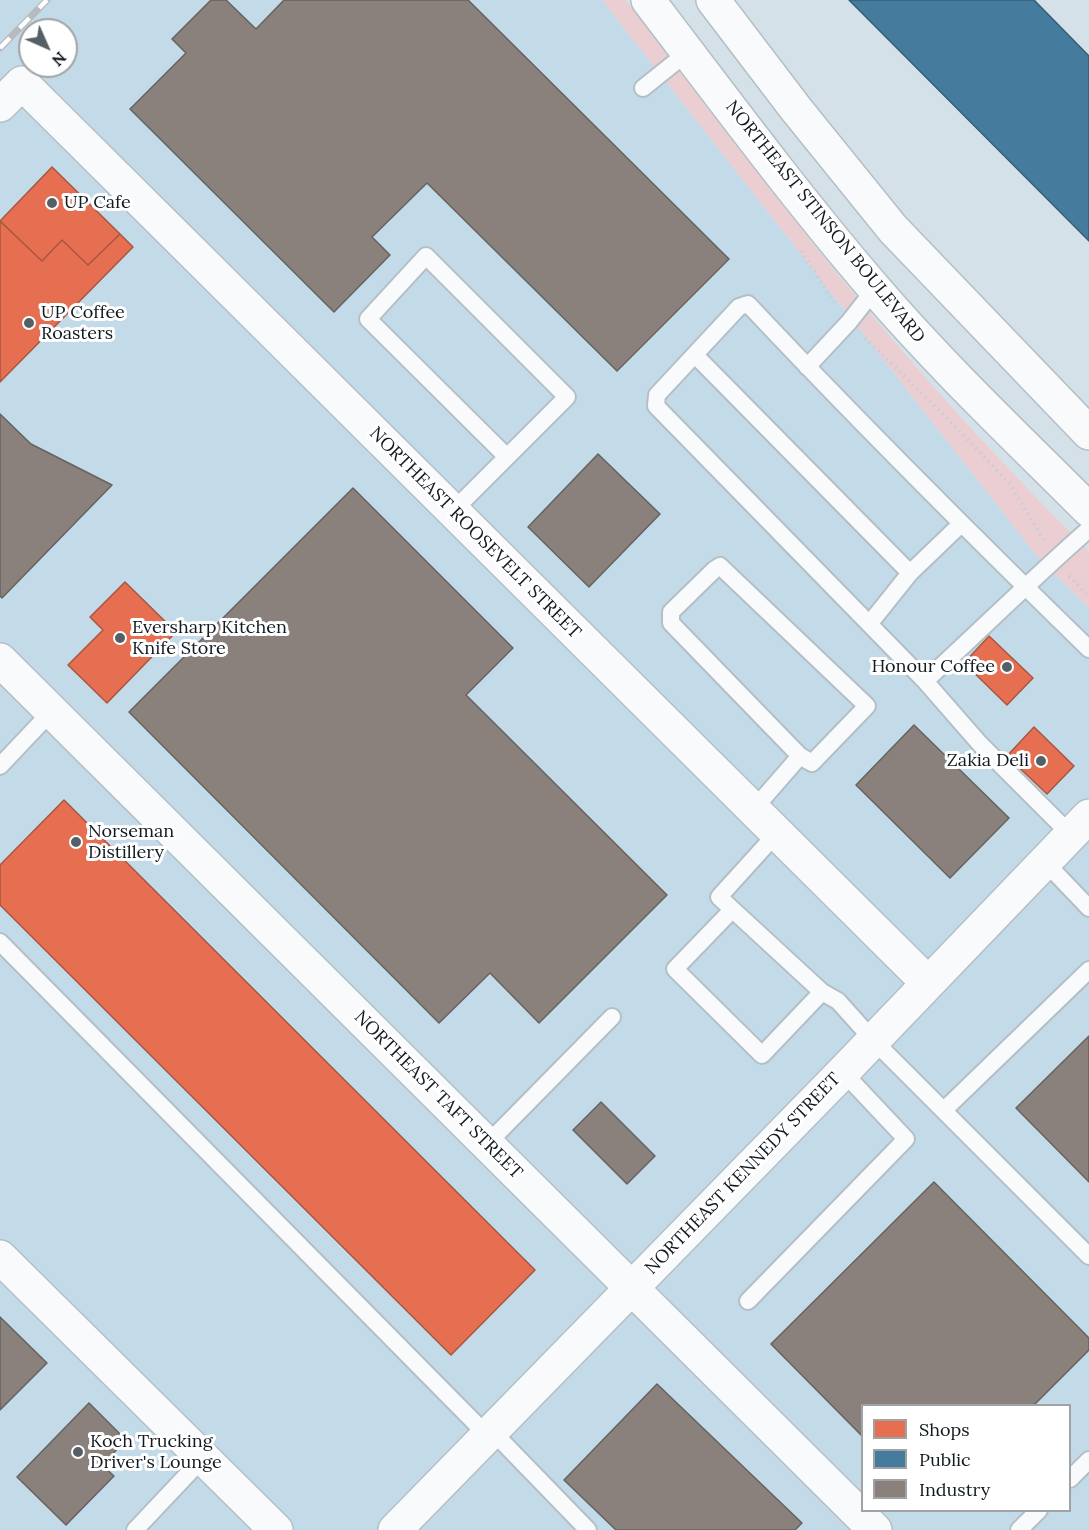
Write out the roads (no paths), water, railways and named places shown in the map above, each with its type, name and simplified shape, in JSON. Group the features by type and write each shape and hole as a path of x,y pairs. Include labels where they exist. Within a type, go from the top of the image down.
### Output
{"street":[{"name":"NORTHEAST STINSON BOULEVARD","path":"648,0 790,185 875,289 930,350 1089,510"},
{"path":"713,0 796,109 893,229 1089,433"},
{"name":"NORTHEAST ROOSEVELT STREET","path":"11,94 453,511 928,983"},
{"name":"NORTHEAST TAFT STREET","path":"0,660 875,1530"},
{"name":"NORTHEAST KENNEDY STREET","path":"396,1530 1080,826"},
{"path":"0,1257 276,1530"}],"lane":[{"path":"643,88 688,52"},
{"path":"453,511 507,457 567,397 426,256 368,319 507,457"},
{"path":"807,367 849,322 875,289"},
{"path":"1080,826 980,744 870,623 656,406 657,395 739,307 748,304 962,524 1089,649"},
{"path":"695,355 910,573"},
{"path":"870,623 910,573 962,524"},
{"path":"925,681 1089,529"},
{"path":"720,567 867,706 812,763 800,756 671,623 671,612 714,570 720,567"},
{"path":"0,766 52,711"},
{"path":"753,810 800,756"},
{"path":"777,833 719,897 822,992 838,1001 873,1040 1089,1256"},
{"path":"1045,862 1089,908"},
{"path":"732,910 675,969 762,1054 822,992"},
{"path":"0,942 588,1530"},
{"path":"944,1110 1089,970"},
{"path":"487,1144 612,1017"},
{"path":"748,1301 906,1139 843,1072"},
{"path":"135,1530 203,1458"},
{"path":"1071,1478 1089,1460"},
{"path":"1019,1530 1037,1512"}],"railway":[{"path":"0,48 47,0"}],"place":[{"name":"UP Cafe","path":"52,203"},
{"name":"UP Coffee Roasters","path":"29,323"},
{"name":"Eversharp Kitchen Knife Store","path":"120,638"},
{"name":"Honour Coffee","path":"1007,667"},
{"name":"Zakia Deli","path":"1041,761"},
{"name":"Norseman Distillery","path":"76,842"},
{"name":"Koch Trucking Driver's Lounge","path":"78,1452"}]}
